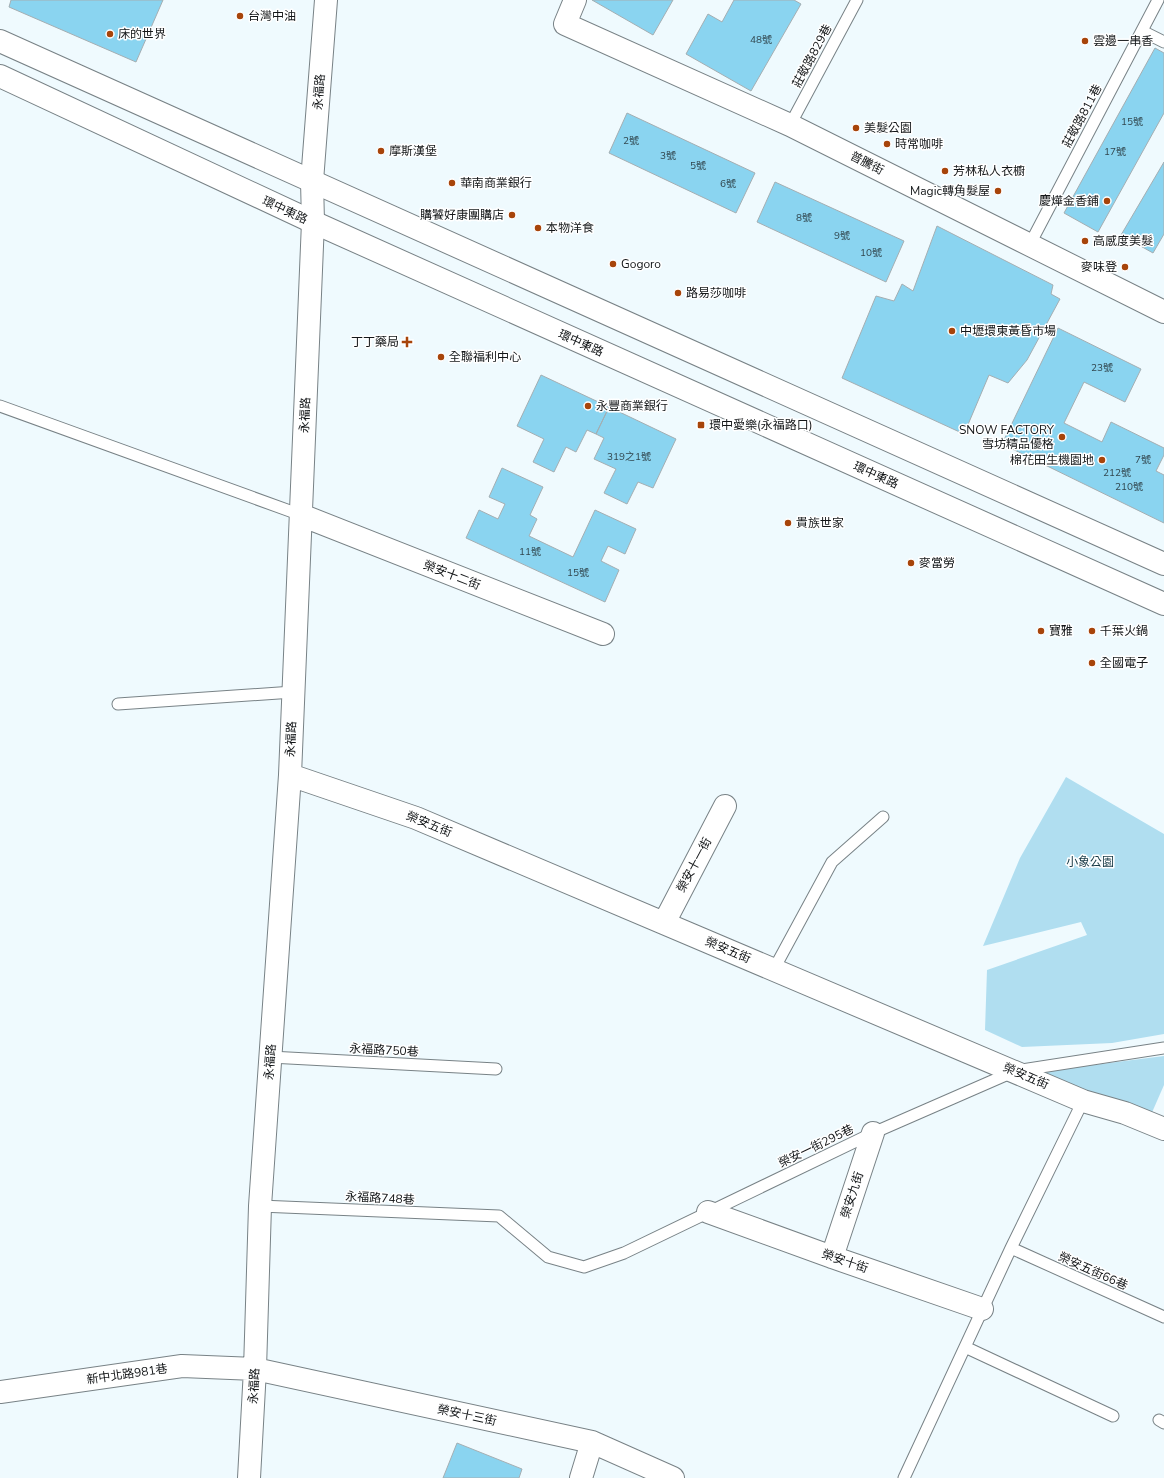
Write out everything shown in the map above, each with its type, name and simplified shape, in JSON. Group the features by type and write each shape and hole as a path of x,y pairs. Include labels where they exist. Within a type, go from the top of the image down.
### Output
{"street":[{"name":"永福路","path":"249,1478 255,1369 260,1206 290,775 313,222 312,181 326,0"},
{"name":"普騰街","path":"576,0 565,24 790,125 1164,310"},
{"path":"0,41 1164,564"},
{"name":"環中東路","path":"0,76 313,222 1164,604"},
{"name":"榮安十二街","path":"301,516 603,634"},
{"name":"榮安五街","path":"290,775 416,818 1083,1101 1125,1113 1164,1129"},
{"name":"榮安十一街","path":"664,923 725,806"},
{"name":"榮安九街","path":"832,1257 873,1133"},
{"name":"榮安十街","path":"708,1212 982,1309"},
{"name":"新中北路981巷","path":"0,1392 182,1366 255,1369"},
{"name":"榮安十三街","path":"255,1369 592,1442 673,1478"},
{"path":"581,1478 592,1442"}],"lane":[{"name":"莊敬路829巷","path":"790,125 857,0"},
{"name":"莊敬路811巷","path":"1030,244 1158,0"},
{"path":"1142,31 1164,42"},
{"path":"0,406 301,516"},
{"path":"118,704 293,692"},
{"path":"774,969 832,862 883,817"},
{"name":"榮安一街295巷","path":"499,1216 548,1257 584,1267 624,1253 873,1133 1015,1071 1164,1048"},
{"name":"永福路750巷","path":"270,1058 496,1069"},
{"path":"904,1478 1010,1248 1083,1101"},
{"name":"永福路748巷","path":"260,1206 499,1216"},
{"name":"榮安五街66巷","path":"1010,1248 1164,1317"},
{"path":"965,1347 1113,1416"}],"green space":[{"name":"小象公園","path":"1066,777 1164,834 1164,1034 1112,1043 1022,1047 985,1030 987,970 1087,935 1081,922 983,946 1020,858"},
{"path":"1164,1056 1164,1085 1150,1117 1030,1073"}],"building":[{"name":"床的世界","path":"11,0 163,0 136,62 9,7"},
{"path":"592,0 673,0 653,35"},
{"path":"734,0 794,0 801,4 751,91 686,54 708,14 722,22"},
{"path":"1155,48 1164,53 1164,113 1098,232 1064,213"},
{"path":"627,113 755,173 736,213 609,153"},
{"path":"1164,162 1164,234 1153,253 1121,235"},
{"path":"775,182 904,241 886,282 757,222"},
{"name":"中壢環東黃昏市場","path":"937,226 1053,285 1051,294 1060,299 1027,360 1008,383 989,375 964,434 842,378 876,296 894,301 902,284 913,291"},
{"path":"1058,328 1141,369 1125,402 1084,382 1064,423 1102,442 1111,422 1164,448 1164,455 1156,471 1164,475 1164,523 1002,444"},
{"path":"541,375 609,407 596,434 587,430 576,452 566,447 554,472 533,462 544,439 517,426"},
{"path":"609,407 676,439 653,488 638,482 627,504 604,493 616,469 594,459 604,438 596,434"},
{"path":"502,468 543,487 530,515 537,519 529,536 573,557 595,510 636,529 625,554 608,546 601,561 619,570 605,602 466,538 479,510 498,519 505,504 489,497"},
{"path":"457,1443 522,1469 519,1478 443,1478"}],"place":[{"name":"台灣中油","path":"240,16"},
{"name":"床的世界","path":"110,34"},
{"name":"雲邊一串香","path":"1085,41"},
{"name":"美髮公園","path":"856,128"},
{"name":"時常咖啡","path":"887,144"},
{"name":"摩斯漢堡","path":"381,151"},
{"name":"芳林私人衣櫥","path":"945,171"},
{"name":"華南商業銀行","path":"452,183"},
{"name":"Magic轉角髮屋","path":"998,191"},
{"name":"慶燁金香鋪","path":"1107,201"},
{"name":"購饕好康團購店","path":"512,215"},
{"name":"本物洋食","path":"538,228"},
{"name":"高感度美髮","path":"1085,241"},
{"name":"Gogoro","path":"613,264"},
{"name":"麥味登","path":"1125,267"},
{"name":"路易莎咖啡","path":"678,293"},
{"name":"中壢環東黃昏市場","path":"952,331"},
{"name":"丁丁藥局","path":"407,342"},
{"name":"全聯福利中心","path":"441,357"},
{"name":"永豐商業銀行","path":"588,406"},
{"name":"環中愛樂(永福路口)","path":"701,425"},
{"name":"SNOW FACTORY 雪坊精品優格","path":"1062,437"},
{"name":"棉花田生機園地","path":"1102,460"},
{"name":"貴族世家","path":"788,523"},
{"name":"麥當勞","path":"911,563"},
{"name":"寶雅","path":"1041,631"},
{"name":"千葉火鍋","path":"1092,631"},
{"name":"全國電子","path":"1092,663"}]}
